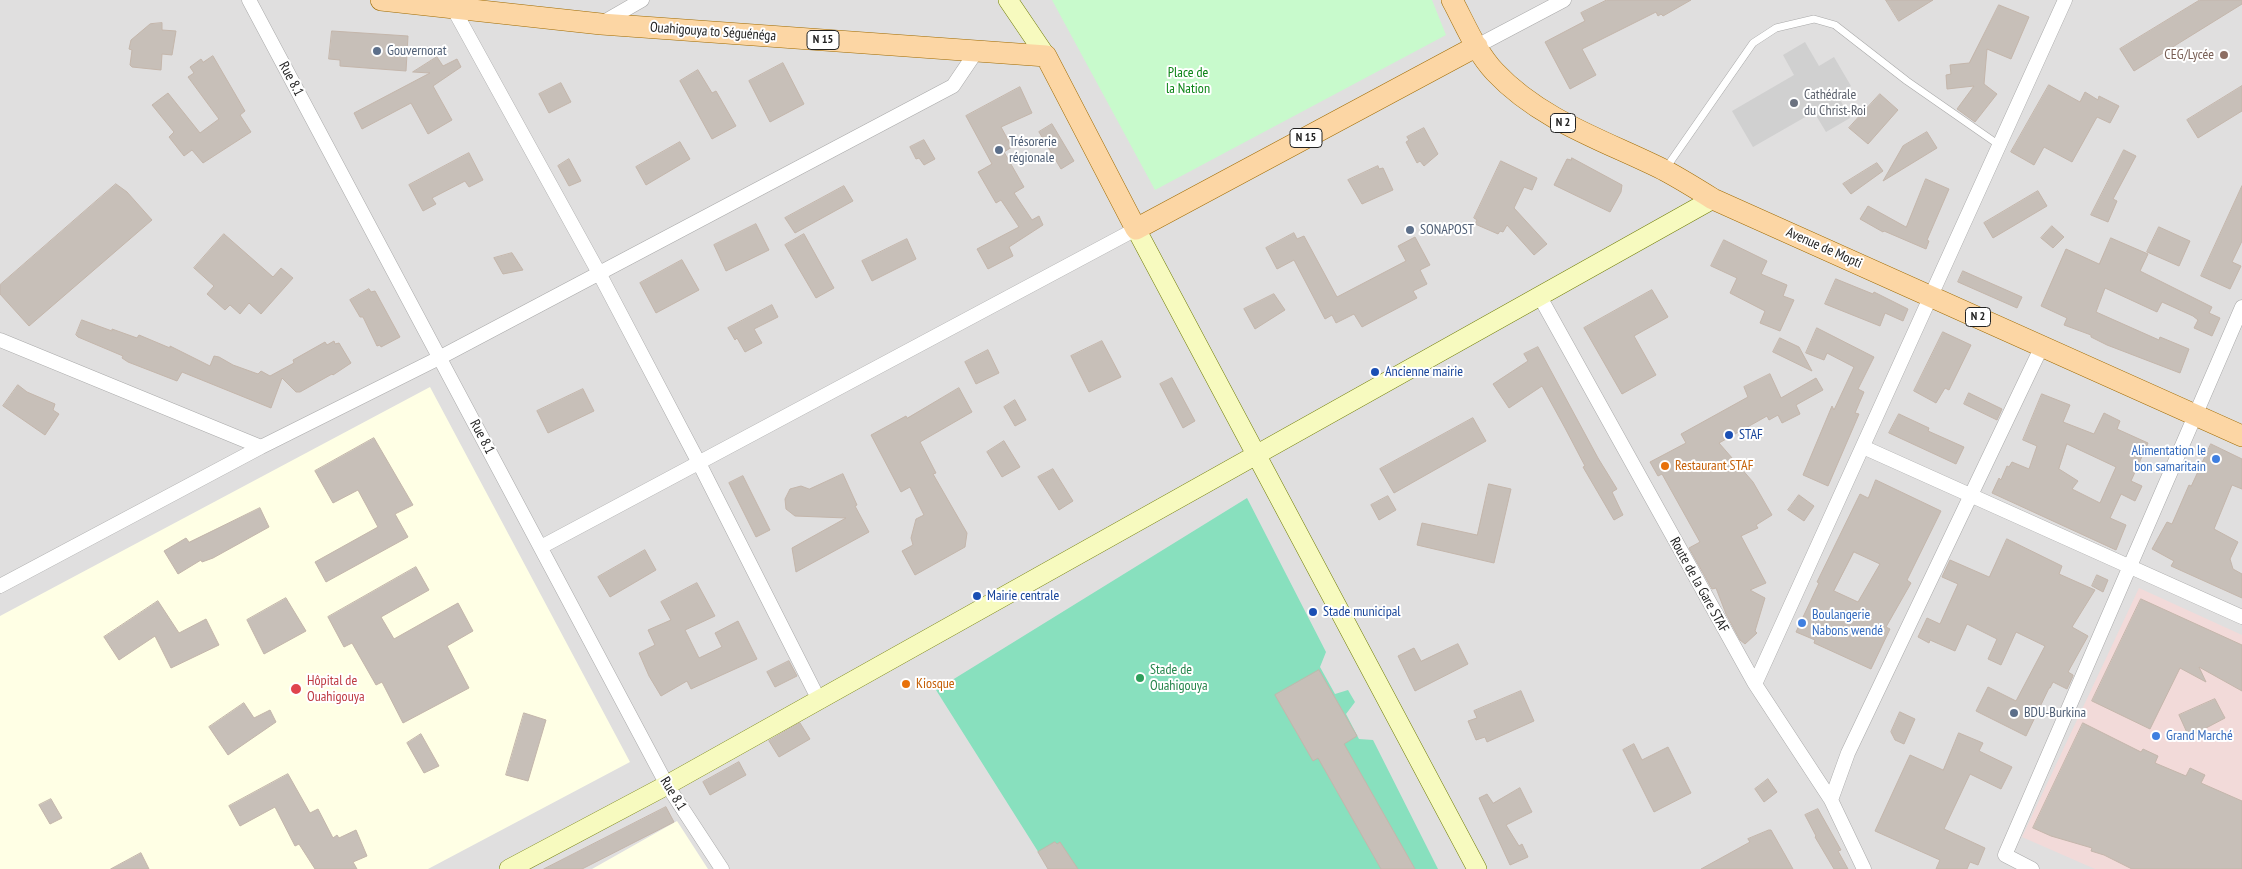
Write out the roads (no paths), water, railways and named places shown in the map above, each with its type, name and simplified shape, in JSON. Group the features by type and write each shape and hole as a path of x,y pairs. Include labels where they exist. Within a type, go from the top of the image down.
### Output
{"main road":[{"name":"Ouahigouya to Séguénéga","path":"381,0 601,24 1046,56"},
{"path":"1008,0 1046,56 1256,456 1477,869"},
{"name":"Avenue de Mopti","path":"1452,0 1477,46 1494,71 1516,91 1565,125 1664,170 1714,199 2242,436"},
{"name":"N 15","path":"1136,229 1477,46"},
{"path":"509,869 819,700 1714,199"}],"street":[{"name":"Rue 8.1","path":"249,0 666,785 722,869"},
{"path":"601,24 642,0"},
{"path":"1477,46 1564,0"},
{"path":"1755,684 2065,0"},
{"path":"453,8 599,273 699,463 819,700"},
{"path":"0,586 261,447 439,358 953,86 976,52"},
{"path":"541,547 1136,229"},
{"name":"Route de la Gare STAF","path":"1540,297 1755,684 1830,800 1864,869"},
{"path":"2032,869 2005,856 2128,566 2242,307"},
{"path":"0,340 261,447"},
{"path":"1830,800 1848,753 2042,346"},
{"path":"1863,447 2242,617"}],"lane":[{"path":"1664,170 1753,43 1776,28 1814,20 1835,25 1907,80 2000,145"}],"place":[{"name":"Gouvernorat","path":"377,51"},
{"name":"CEG/Lycée","path":"2224,55"},
{"name":"Cathédrale du Christ-Roi","path":"1794,103"},
{"name":"Trésorerie régionale","path":"999,150"},
{"name":"SONAPOST","path":"1410,230"},
{"name":"Ancienne mairie","path":"1375,372"},
{"name":"STAF","path":"1729,435"},
{"name":"Alimentation le bon samaritain","path":"2216,459"},
{"name":"Restaurant STAF","path":"1665,466"},
{"name":"Mairie centrale","path":"977,596"},
{"name":"Stade municipal","path":"1313,612"},
{"name":"Boulangerie Nabons wendé","path":"1802,623"},
{"name":"Stade de Ouahigouya","path":"1140,678"},
{"name":"Kiosque","path":"906,684"},
{"name":"Hôpital de Ouahigouya","path":"296,689"},
{"name":"BDU-Burkina","path":"2014,713"},
{"name":"Grand Marché","path":"2156,736"}],"park label":[{"name":"Place de la Nation","path":"1188,82"}]}
